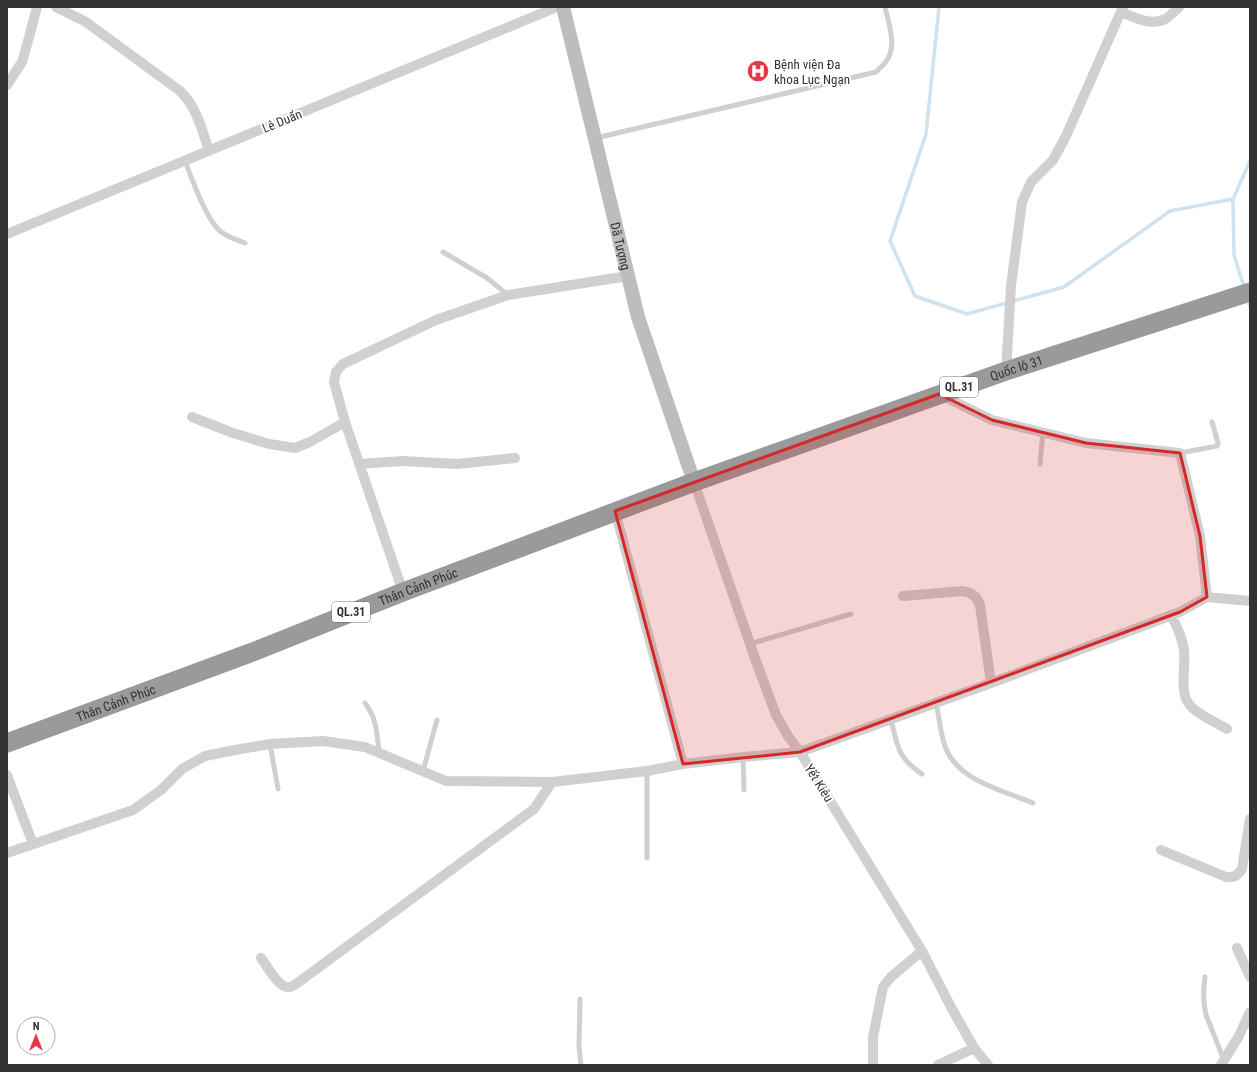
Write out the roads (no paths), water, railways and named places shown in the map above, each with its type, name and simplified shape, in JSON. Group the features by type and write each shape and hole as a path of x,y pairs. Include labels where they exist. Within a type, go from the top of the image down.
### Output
{"highway":[{"name":"Quốc lộ 31","path":"694,482 1006,371 1250,292"},
{"name":"Thân Cảnh Phúc","path":"7,743 250,653 403,592 694,482"}],"street":[{"path":"7,85 22,62 37,7"},
{"path":"56,7 86,22 180,91 195,110 209,151"},
{"name":"Lê Duẩn","path":"7,234 557,7"},
{"name":"Dã Tượng","path":"563,7 638,318 694,482"},
{"path":"1006,371 1011,286 1022,202 1030,182 1053,160 1066,136 1122,10 1142,21 1157,22 1168,17 1179,7"},
{"path":"403,592 345,422 334,382 336,372 343,364 436,320 508,295 628,276"},
{"path":"939,394 992,420 1086,443 1180,453 1200,536 1208,598"},
{"path":"192,417 233,433 269,444 295,448 310,442 345,422"},
{"path":"359,464 403,461 457,464 515,458"},
{"name":"Yết Kiêu","path":"694,482 776,715 922,951 974,1048 988,1065"},
{"path":"615,512 683,764"},
{"path":"903,596 962,591 968,592 976,597 980,605 991,684"},
{"path":"7,853 133,810 161,790 182,768 205,756 270,744 323,741 365,747 446,780 552,782 647,771 683,764 800,752 991,684 1180,612 1208,598 1250,601"},
{"path":"1171,615 1181,635 1184,650 1184,691 1186,700 1192,708 1227,729"},
{"path":"7,775 34,844"},
{"path":"261,958 279,984 286,987 291,987 296,984 534,808 552,782"},
{"path":"1161,850 1226,877 1235,876 1242,869 1250,819"},
{"path":"1237,948 1250,977"},
{"path":"873,1065 873,1037 883,987 891,977 922,951"},
{"path":"1223,1063 1239,1036 1250,1012"},
{"path":"938,1065 974,1048"}],"lane":[{"path":"595,138 876,72 885,63 891,52 892,40 885,7"},
{"path":"185,161 207,214 212,222 229,236 245,243"},
{"path":"443,252 487,278 508,295"},
{"path":"1180,453 1217,446 1218,443 1212,422"},
{"path":"1040,464 1043,432"},
{"path":"750,644 851,614"},
{"path":"365,703 372,711 374,718 379,753"},
{"path":"936,703 944,744 950,757 957,766 977,781 1033,802"},
{"path":"423,771 437,720"},
{"path":"891,720 897,746 901,754 911,766 922,774"},
{"path":"270,744 278,789"},
{"path":"743,757 744,790"},
{"path":"647,771 647,858"},
{"path":"1205,977 1203,990 1204,1008 1223,1063"},
{"path":"580,999 579,1047 581,1065"}],"waterway":[{"path":"939,7 926,134 890,241 915,296 967,314 1064,287 1170,211 1233,199"},
{"path":"1244,287 1234,255 1233,199 1250,161"},
{"path":"1248,299 1250,306"}],"place":[{"name":"Bệnh viện Đa khoa Lục Ngạn","path":"758,71"}]}
